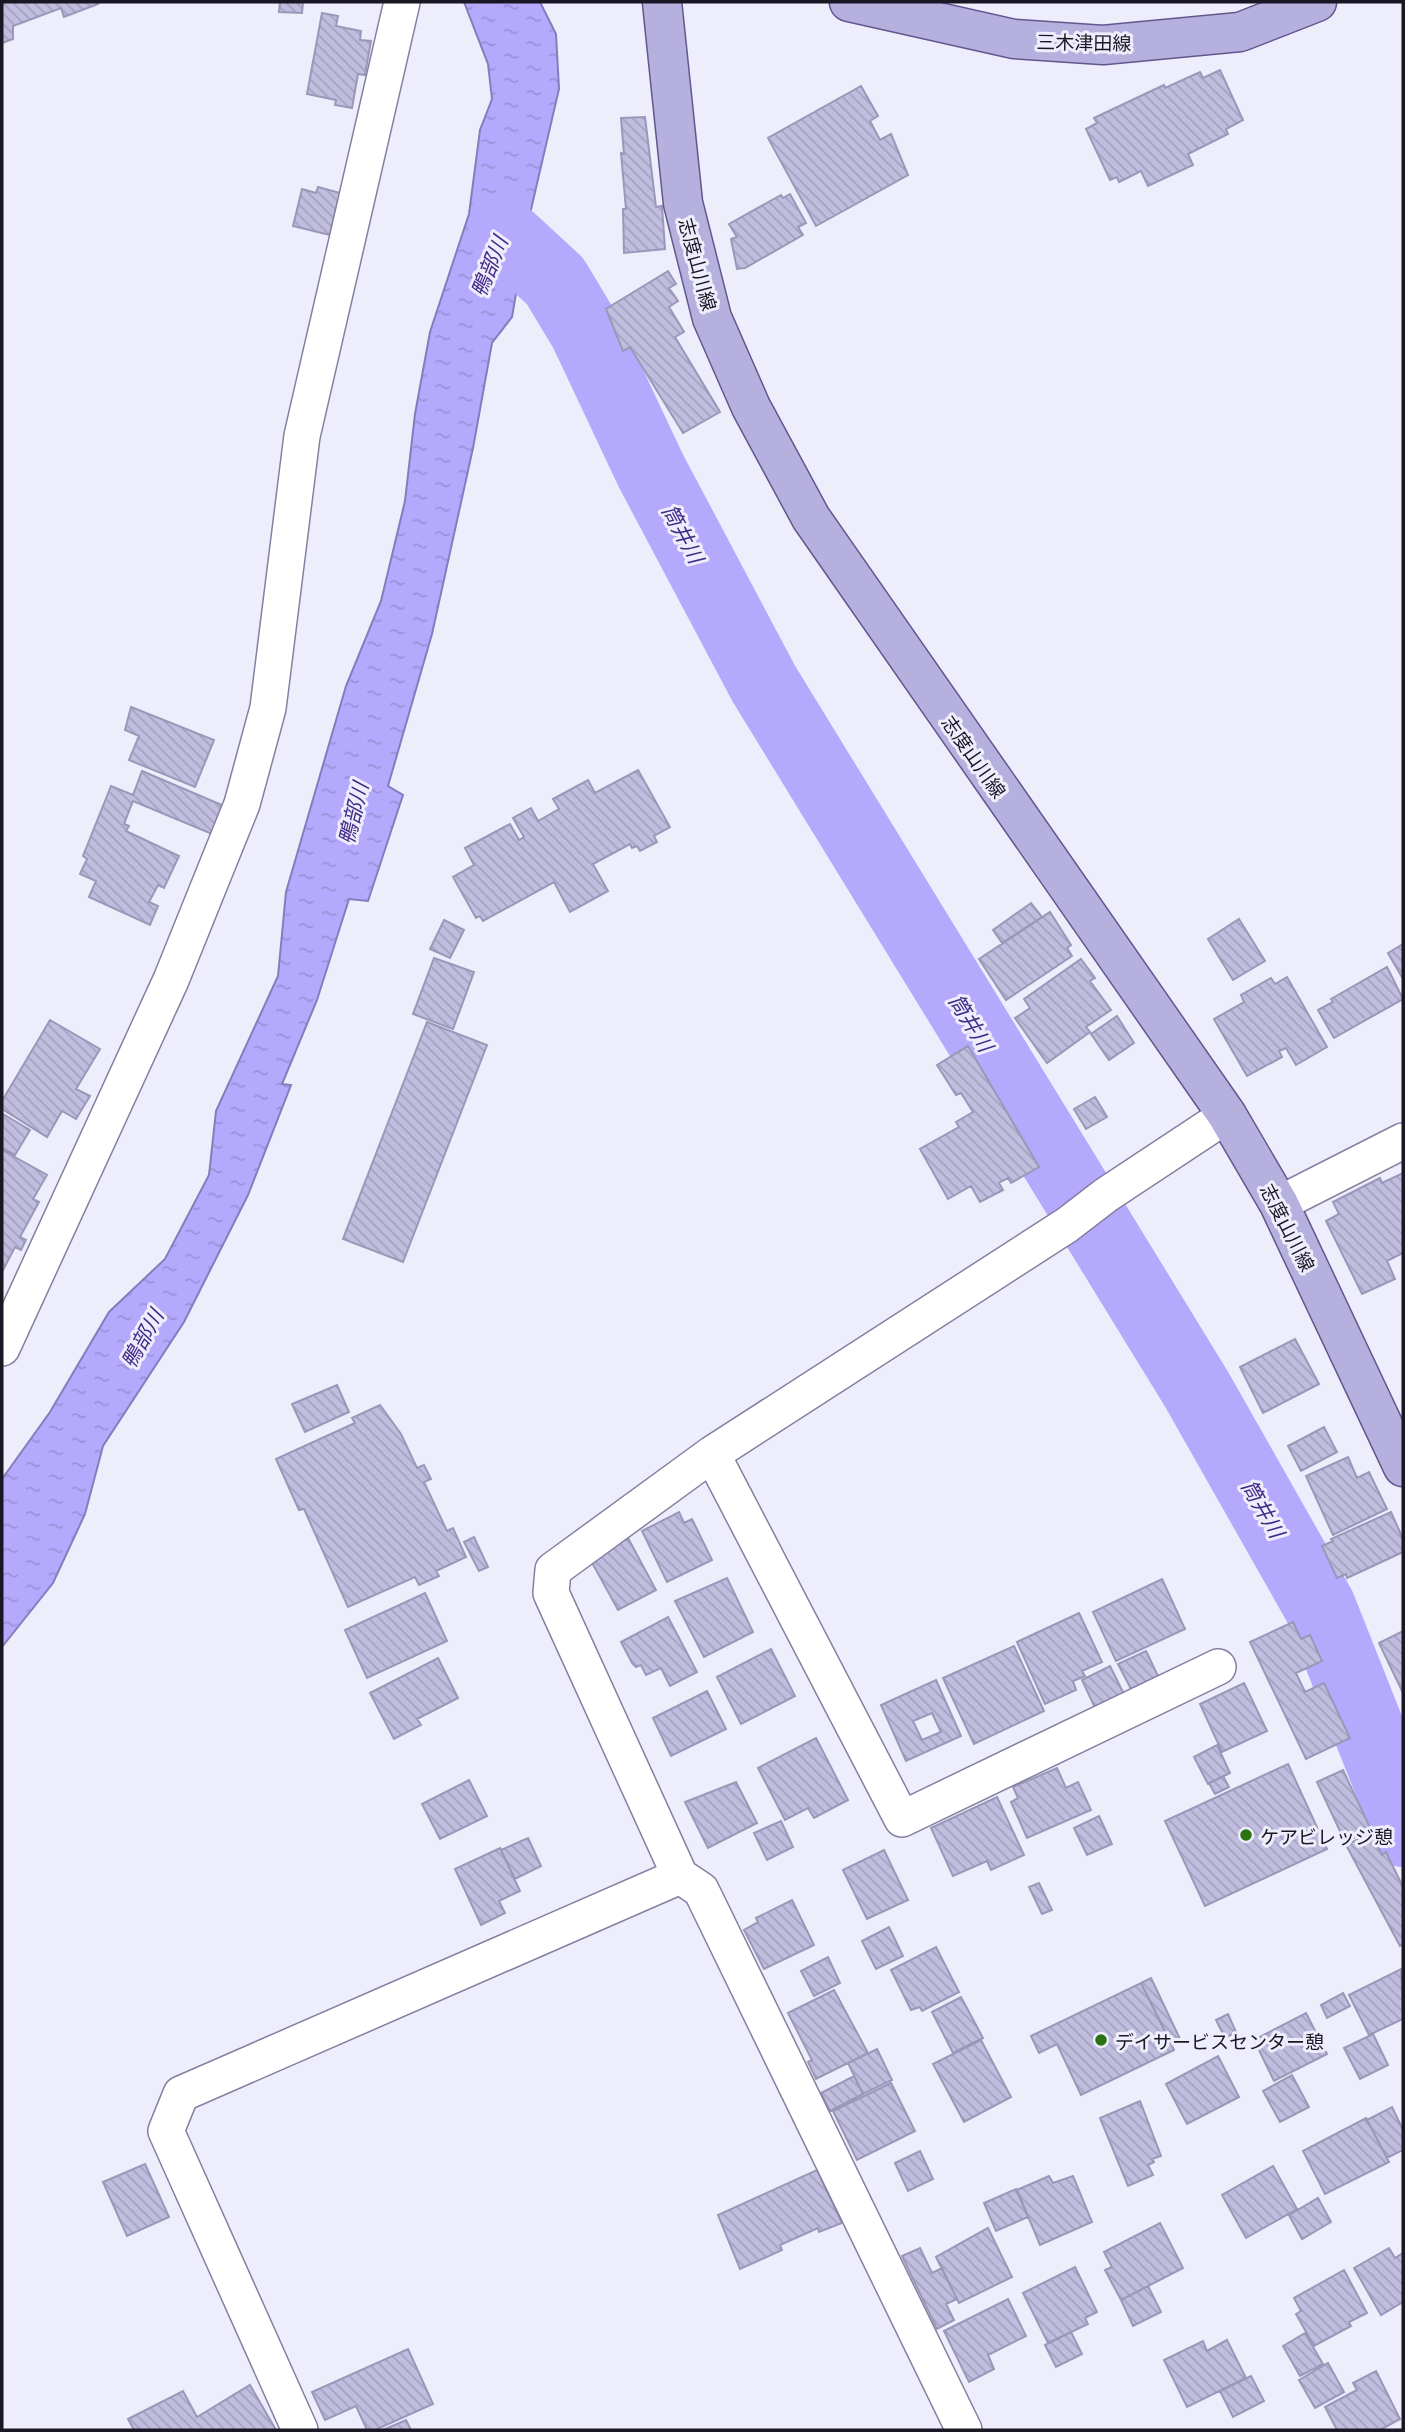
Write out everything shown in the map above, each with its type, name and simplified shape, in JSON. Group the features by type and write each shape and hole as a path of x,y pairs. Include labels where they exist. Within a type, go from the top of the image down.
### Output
{"main road":[{"name":"志度山川線","path":"662,2 683,203 712,318 751,407 811,518 1227,1115 1279,1204 1403,1467"},
{"name":"三木津田線","path":"849,2 1014,39 1104,45 1240,32 1317,2"}],"street":[{"path":"2,1348 171,980 242,804 268,708 302,436 402,2"},
{"path":"964,2430 701,1890 680,1876 551,1594 552,1570 712,1454 1067,1225 1106,1195 1227,1115"},
{"path":"1279,1204 1403,1141"},
{"path":"712,1454 902,1818 1219,1667"},
{"path":"300,2430 166,2131 181,2094 680,1876"}],"water":[{"name":"鴨部川","path":"464,2 540,2 556,34 559,89 529,218 512,317 492,343 473,448 432,634 388,786 403,795 368,901 349,899 317,1000 282,1084 291,1085 248,1195 184,1322 103,1446 85,1514 53,1583 2,1647 2,1479 50,1412 109,1312 165,1259 209,1175 216,1111 278,976 286,892 346,686 381,601 405,501 415,414 430,332 469,214 480,130 492,99 488,64"}],"building":[{"path":"2,2 98,4 64,17 61,8 13,26 13,39 2,43"},
{"path":"280,2 303,2 302,13 279,12"},
{"path":"322,13 338,16 336,26 361,31 360,40 371,41 365,75 358,74 352,108 335,105 336,100 307,94"},
{"path":"1220,70 1243,120 1226,129 1228,134 1188,154 1193,165 1148,186 1141,171 1119,182 1117,177 1110,180 1086,129 1097,123 1094,118 1164,85 1165,88 1200,72 1203,78"},
{"path":"861,86 878,116 870,121 880,140 891,134 908,175 816,226 768,138"},
{"path":"645,117 656,207 662,206 665,249 624,253 623,209 626,209 621,118"},
{"path":"318,187 340,193 330,235 293,226 302,189 316,193"},
{"path":"790,194 806,223 798,227 803,235 745,268 737,269 731,239 737,237 729,224 781,195 783,198"},
{"path":"668,271 676,284 669,288 678,301 669,307 684,332 675,337 720,412 683,433 630,347 623,351 606,309"},
{"path":"131,707 214,740 195,787 129,760 139,736 125,730"},
{"path":"638,770 670,827 654,836 657,842 640,851 637,846 632,848 630,844 593,864 608,891 570,912 554,882 483,921 480,916 476,918 453,877 474,865 465,848 510,824 519,840 524,837 513,818 531,808 538,821 559,809 553,799 588,780 595,793"},
{"path":"142,771 222,805 212,834 133,801 124,824 129,826 126,831 179,856 164,888 158,885 149,902 158,906 150,925 89,897 96,881 80,874 87,859 83,856 111,786 133,795"},
{"path":"1031,903 1042,917 1002,943 993,930"},
{"path":"1050,912 1071,945 1067,948 1072,956 1006,1000 979,959"},
{"path":"1239,919 1265,961 1233,980 1208,939"},
{"path":"444,920 464,930 450,958 430,949"},
{"path":"1403,944 1403,979 1388,953"},
{"path":"434,958 474,972 453,1029 413,1014"},
{"path":"1081,959 1095,978 1090,981 1111,1010 1086,1027 1090,1032 1047,1063 1015,1018 1030,1008 1024,999"},
{"path":"1387,967 1403,999 1334,1038 1318,1010 1333,1002 1331,999"},
{"path":"1287,977 1327,1047 1296,1065 1286,1048 1279,1051 1282,1057 1247,1076 1214,1019 1244,1002 1241,995 1271,978 1275,984"},
{"path":"1117,1016 1134,1043 1109,1060 1091,1034"},
{"path":"50,1020 100,1049 76,1089 90,1096 76,1119 62,1111 47,1137 2,1109 2,1101"},
{"path":"427,1022 487,1045 403,1262 343,1239"},
{"path":"968,1046 1039,1167 1011,1183 1008,1178 999,1183 1003,1190 980,1202 971,1186 948,1199 920,1149 959,1127 956,1122 973,1112 961,1093 956,1095 937,1065"},
{"path":"1095,1097 1107,1117 1086,1129 1074,1109"},
{"path":"3,1114 30,1130 15,1155 2,1148"},
{"path":"2,1150 47,1175 33,1199 39,1202 20,1237 26,1240 21,1250 15,1247 2,1272"},
{"path":"1403,1173 1403,1253 1387,1261 1395,1279 1362,1294 1326,1221 1339,1214 1333,1202 1380,1178 1382,1183"},
{"path":"1295,1339 1319,1384 1263,1413 1240,1367"},
{"path":"337,1385 349,1412 305,1432 292,1404"},
{"path":"380,1405 401,1434 417,1468 424,1465 431,1479 424,1482 447,1531 453,1528 466,1557 436,1571 439,1576 419,1585 415,1577 348,1607 304,1509 299,1510 276,1459 355,1423 352,1418"},
{"path":"1324,1427 1337,1452 1301,1471 1288,1446"},
{"path":"1348,1457 1357,1478 1369,1472 1387,1509 1333,1535 1306,1476"},
{"path":"679,1512 684,1523 692,1519 712,1560 667,1582 642,1531"},
{"path":"1391,1512 1403,1539 1403,1552 1347,1578 1346,1574 1337,1578 1322,1546 1333,1541 1331,1539"},
{"path":"474,1537 488,1567 479,1571 464,1542"},
{"path":"628,1538 656,1590 618,1610 590,1559"},
{"path":"727,1578 753,1632 704,1657 675,1601"},
{"path":"1162,1579 1185,1629 1116,1661 1093,1612"},
{"path":"425,1593 447,1641 367,1678 345,1630"},
{"path":"1079,1613 1102,1662 1082,1671 1085,1676 1073,1681 1076,1690 1045,1704 1017,1642"},
{"path":"668,1617 697,1672 670,1686 661,1668 646,1675 641,1665 636,1667 621,1642"},
{"path":"1293,1622 1301,1639 1310,1635 1322,1661 1296,1673 1305,1692 1324,1683 1350,1738 1306,1759 1250,1642"},
{"path":"1403,1631 1403,1693 1379,1643"},
{"path":"1014,1646 1044,1711 974,1744 943,1678"},
{"path":"771,1649 795,1696 741,1724 717,1677"},
{"path":"1146,1651 1159,1678 1132,1691 1118,1664"},
{"path":"438,1658 458,1698 417,1719 421,1725 394,1739 370,1693"},
{"path":"1110,1666 1124,1694 1095,1708 1082,1680"},
{"path":"936,1680 961,1736 906,1761 881,1705","holes":["932,1713 941,1732 922,1740 913,1721"]},
{"path":"1244,1683 1267,1731 1222,1752 1200,1704"},
{"path":"707,1691 726,1729 671,1756 653,1718"},
{"path":"816,1738 848,1800 814,1818 808,1808 785,1820 758,1768"},
{"path":"1217,1745 1230,1773 1208,1784 1194,1757"},
{"name":"ケアビレッジ憩","path":"1288,1764 1327,1849 1205,1906 1165,1821"},
{"path":"1057,1768 1066,1788 1078,1782 1091,1810 1027,1838 1011,1802 1018,1798 1013,1787"},
{"path":"1343,1770 1371,1830 1345,1842 1317,1782"},
{"path":"1223,1776 1229,1787 1215,1794 1209,1783"},
{"path":"469,1780 487,1816 440,1839 422,1804"},
{"path":"736,1782 757,1823 708,1848 685,1802"},
{"path":"997,1797 1024,1855 991,1870 987,1861 953,1876 931,1828"},
{"path":"1099,1816 1112,1844 1087,1855 1074,1828"},
{"path":"781,1821 793,1847 767,1860 754,1833"},
{"path":"1371,1833 1382,1855 1386,1852 1403,1887 1403,1944 1400,1946 1346,1845"},
{"path":"528,1838 541,1866 515,1879 501,1850"},
{"path":"500,1848 520,1891 499,1901 505,1913 481,1925 455,1869"},
{"path":"884,1850 908,1900 867,1919 843,1870"},
{"path":"1039,1883 1052,1910 1042,1914 1029,1887"},
{"path":"792,1900 814,1945 764,1969 744,1930 758,1922 756,1918"},
{"path":"889,1927 903,1956 876,1969 862,1941"},
{"path":"936,1947 959,1992 922,2011 920,2007 911,2010 891,1970"},
{"path":"828,1957 840,1983 814,1996 801,1971"},
{"path":"1401,1969 1403,2019 1369,2035 1349,1995"},
{"path":"1151,1978 1181,2041 1172,2045 1141,1983"},
{"name":"デイサービスセンター憩","path":"1141,1983 1174,2050 1081,2095 1057,2044 1039,2053 1031,2036"},
{"path":"834,1990 868,2053 816,2079 808,2062 812,2060 788,2013"},
{"path":"1343,1993 1350,2006 1327,2018 1321,2005"},
{"path":"961,1997 983,2038 953,2053 932,2012"},
{"path":"1306,2013 1327,2054 1274,2081 1254,2040"},
{"path":"1228,2014 1236,2032 1225,2038 1216,2020"},
{"path":"1373,2034 1388,2065 1360,2079 1344,2048"},
{"path":"981,2040 1011,2097 964,2122 933,2064"},
{"path":"877,2049 892,2080 863,2094 848,2063"},
{"path":"1218,2056 1239,2097 1187,2124 1166,2084"},
{"path":"1292,2075 1309,2107 1280,2122 1263,2091"},
{"path":"854,2076 863,2094 830,2111 821,2093"},
{"path":"891,2083 915,2131 857,2160 833,2111"},
{"path":"1140,2101 1161,2156 1152,2159 1154,2162 1148,2165 1153,2175 1128,2186 1100,2118"},
{"path":"1392,2107 1403,2130 1403,2150 1387,2158 1367,2120"},
{"path":"1366,2118 1389,2162 1325,2194 1303,2151"},
{"path":"920,2151 933,2179 908,2191 895,2163"},
{"path":"145,2164 169,2217 127,2236 103,2182"},
{"path":"1273,2166 1297,2209 1246,2238 1222,2195"},
{"path":"817,2170 842,2223 819,2232 818,2228 780,2245 782,2250 740,2269 718,2215"},
{"path":"1049,2176 1053,2183 1073,2176 1092,2222 1040,2245 1017,2190"},
{"path":"1016,2189 1028,2217 996,2231 984,2203"},
{"path":"1318,2198 1331,2222 1302,2239 1289,2215"},
{"path":"1160,2223 1183,2268 1121,2300 1105,2270 1112,2267 1104,2252"},
{"path":"988,2228 1012,2277 959,2303 936,2257"},
{"path":"920,2248 932,2273 942,2268 957,2299 946,2304 954,2320 937,2329 902,2256"},
{"path":"1389,2248 1395,2258 1403,2253 1403,2302 1381,2315 1354,2268"},
{"path":"1075,2267 1097,2312 1085,2318 1088,2324 1048,2343 1023,2293"},
{"path":"1344,2270 1367,2313 1349,2322 1351,2326 1314,2346 1296,2314 1301,2311 1294,2298"},
{"path":"1148,2286 1161,2312 1133,2326 1121,2300"},
{"path":"1008,2299 1026,2336 988,2355 994,2369 969,2382 944,2331"},
{"path":"1071,2332 1082,2354 1056,2367 1045,2345"},
{"path":"1305,2333 1323,2364 1300,2376 1283,2346"},
{"path":"1227,2340 1246,2378 1187,2407 1164,2360 1203,2341 1207,2351"},
{"path":"408,2349 433,2404 375,2430 367,2430 356,2406 325,2420 312,2392"},
{"path":"1328,2363 1344,2392 1315,2408 1299,2380"},
{"path":"1376,2371 1400,2419 1380,2430 1337,2430 1325,2407 1357,2390 1353,2383"},
{"path":"1251,2376 1264,2401 1233,2417 1220,2391"},
{"path":"250,2385 276,2430 134,2430 128,2419 183,2391 197,2417"},
{"path":"406,2420 411,2430 383,2430"}],"waterway":[{"name":"筒井川","path":"504,234 555,281 585,331 651,471 764,684 1197,1390 1320,1607 1389,1781 1403,1831"}],"place":[{"name":"ケアビレッジ憩","path":"1246,1835"},
{"name":"デイサービスセンター憩","path":"1101,2040"}]}
